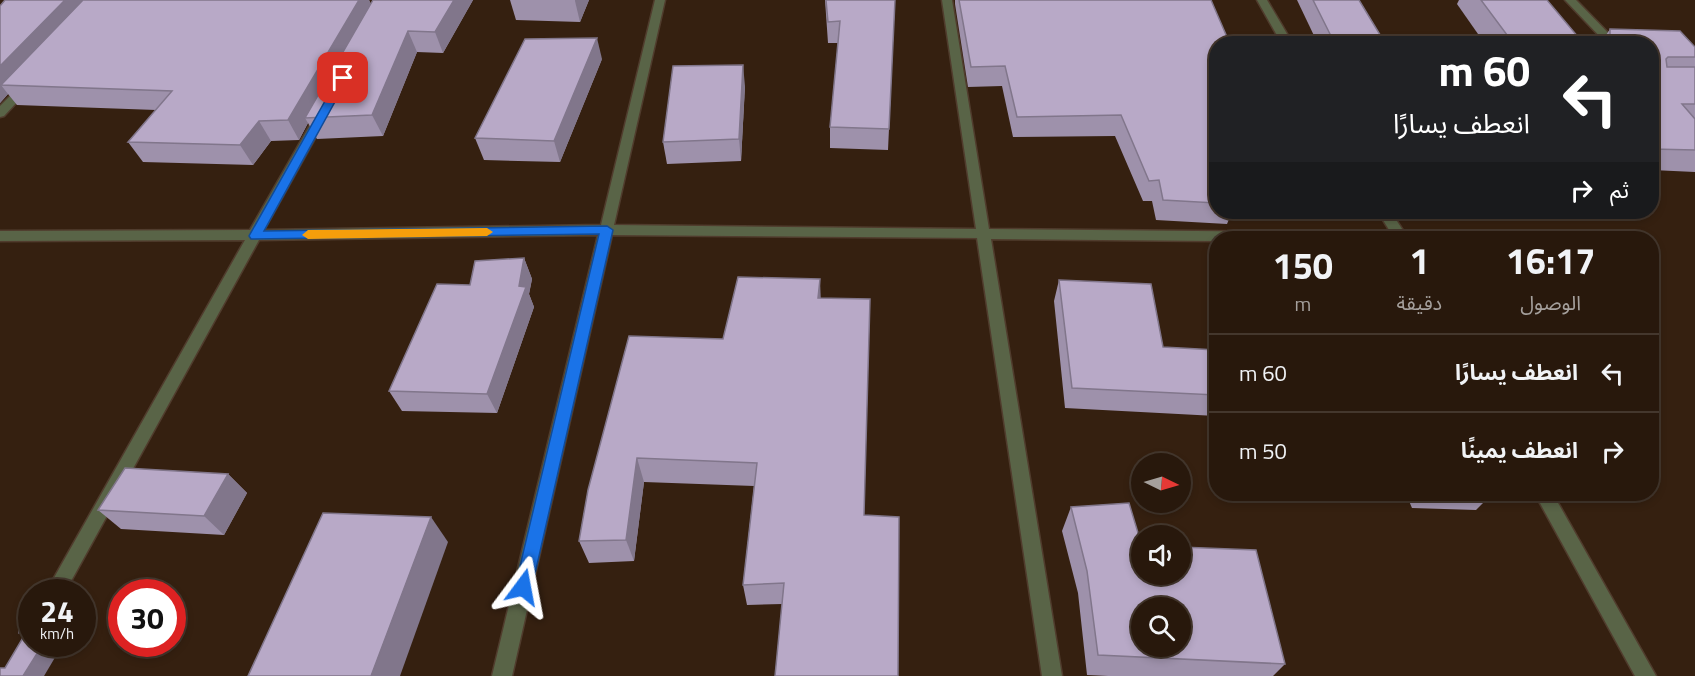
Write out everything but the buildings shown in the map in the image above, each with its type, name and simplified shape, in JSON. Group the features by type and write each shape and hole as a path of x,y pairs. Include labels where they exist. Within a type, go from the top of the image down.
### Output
{"street":[{"path":"502,676 660,0"},
{"path":"947,0 1052,676"},
{"path":"1262,0 1283,36"},
{"path":"1570,0 1606,36"},
{"path":"0,113 33,78"},
{"path":"62,579 329,102"},
{"path":"0,236 255,236 607,230 1209,236"},
{"path":"1548,501 1646,676"}],"slow traffic":[{"path":"308,235 487,232"}],"route":[{"path":"343,78 255,236 607,230 523,587"}]}
